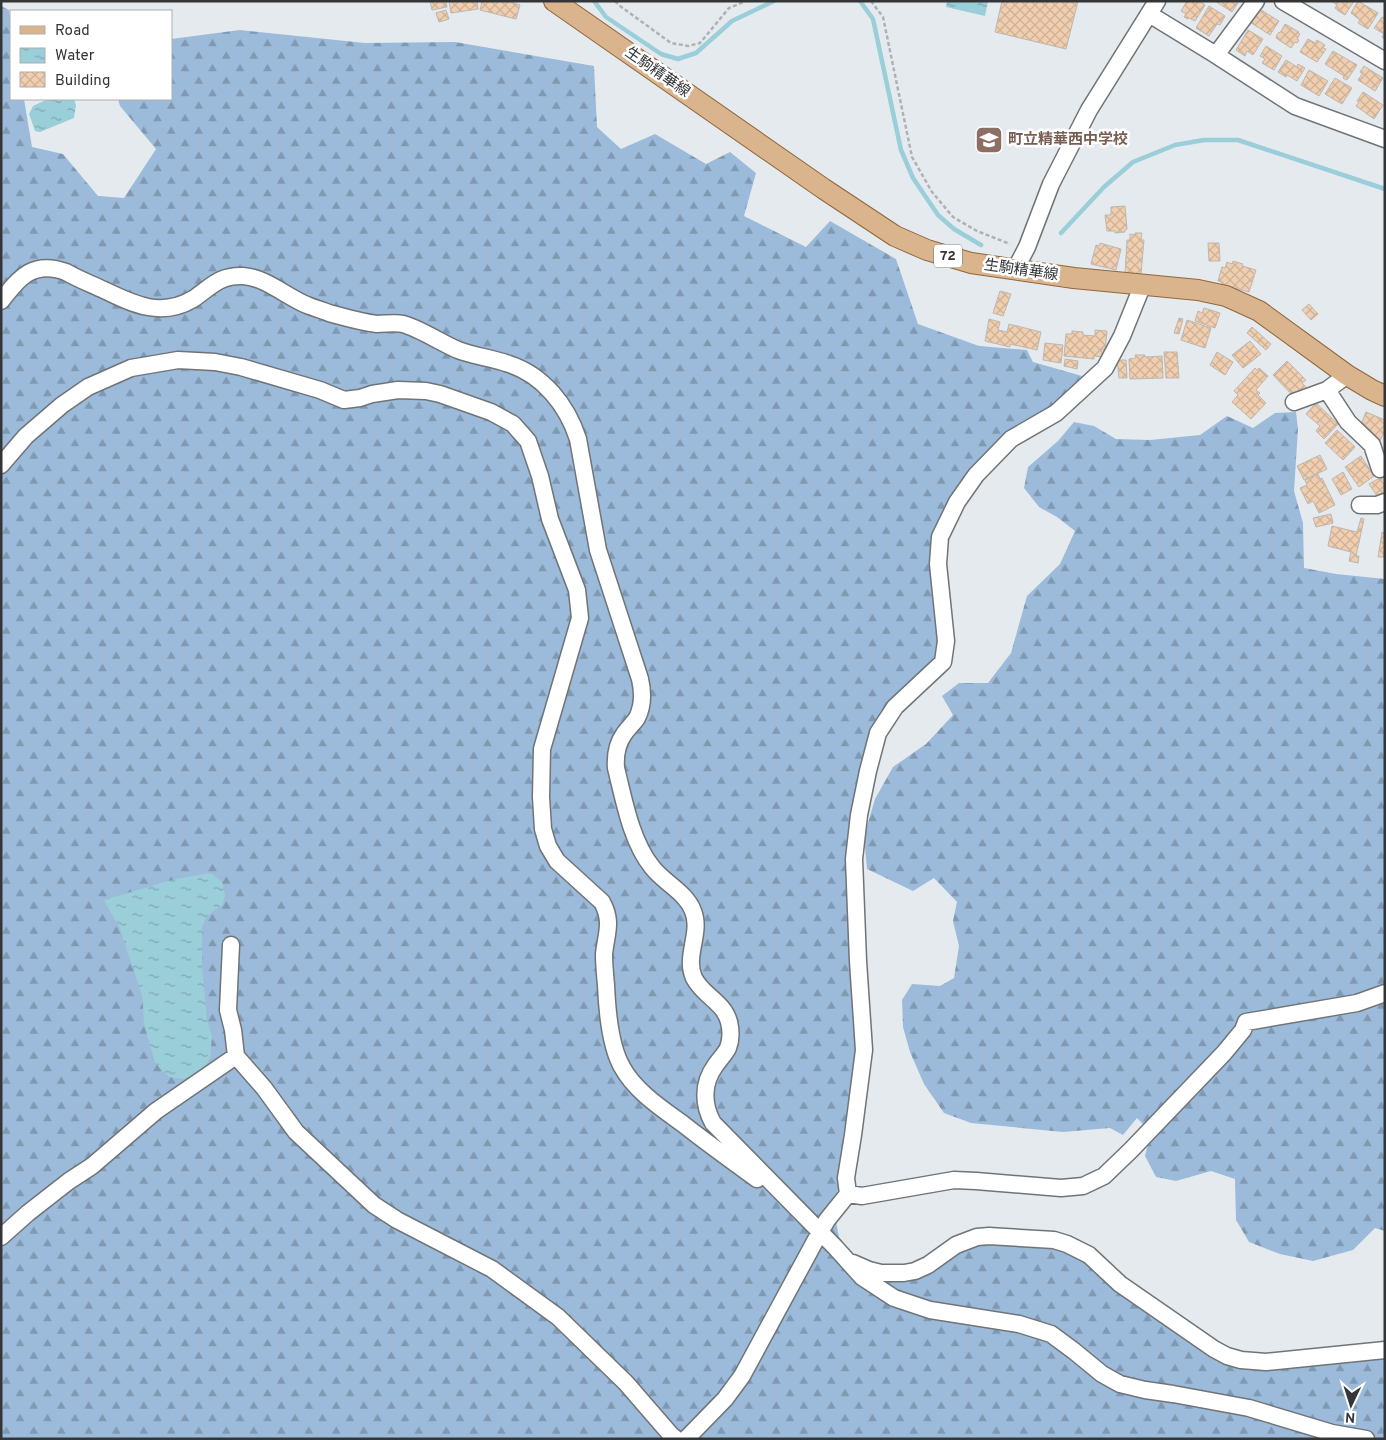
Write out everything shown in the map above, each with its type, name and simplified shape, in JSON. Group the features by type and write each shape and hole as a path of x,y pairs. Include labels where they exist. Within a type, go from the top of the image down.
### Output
{"main road":[{"name":"生駒精華線","path":"554,1 895,236 927,250 971,263 1074,278 1198,290 1226,296 1259,311 1347,375 1385,396"}],"street":[{"path":"1216,55 1256,1"},
{"path":"1283,1 1385,60"},
{"path":"1015,270 1027,247 1051,184 1089,110 1153,7 1216,55 1295,106 1385,139"},
{"path":"1,301 16,281 40,269 58,269 131,303 152,308 173,307 183,304 215,281 224,278 234,276 253,277 307,305 359,321 376,324 403,324 456,349 518,367 536,378 555,396 569,417 578,438 598,550 642,690 640,710 620,742 615,759 628,815 646,860 663,880 689,903 693,910 697,926 691,956 692,972 700,986 723,1007 729,1020 731,1034 728,1049 713,1068 706,1083 706,1108 713,1123 846,1259 862,1278 894,1298 930,1310 1018,1324 1051,1334 1102,1374 1120,1384 1248,1408 1332,1433 1366,1439"},
{"path":"686,1439 725,1399 742,1376 820,1232 848,1194 846,1178 854,1135 864,1050 854,859 859,815 878,732 896,707 943,662 946,641 938,564 940,537 957,502 976,475 1011,439 1056,413 1105,368 1122,336 1143,284"},
{"path":"1,465 26,436 62,405 88,387 131,368 178,360 215,362 241,367 320,390 344,400 398,390 426,391 491,412 513,424 528,441 540,476 550,519 577,590 580,618 542,749 541,797 543,829 548,846 558,861 602,902 609,918 604,955 606,999 617,1055 627,1076 653,1101 796,1209"},
{"path":"1294,402 1328,390 1347,375"},
{"path":"1328,390 1348,422 1372,445 1380,469"},
{"path":"1360,505 1378,505 1385,502"},
{"path":"231,945 228,1010 236,1056 264,1088 296,1132 374,1205 397,1220 492,1269 558,1316 626,1382 676,1439"},
{"path":"848,1194 862,1196 954,1180 1061,1188 1083,1186 1104,1176 1131,1150 1224,1053 1243,1030 1246,1022 1357,1003 1385,993"},
{"path":"1,1237 69,1181 92,1166 156,1111 236,1056"},
{"path":"846,1259 869,1270 892,1274 904,1273 915,1271 928,1265 956,1245 977,1238 988,1236 1054,1240 1067,1244 1089,1256 1120,1284 1208,1346 1227,1356 1241,1360 1266,1362 1385,1350"}],"path":[{"path":"616,1 620,6 671,43 688,46 700,43 729,8 746,1"},
{"path":"871,1 883,17 912,157 932,192 953,217 977,231 1010,244"}],"green space":[{"path":"1,6 9,10 10,18 10,100 24,100 32,147 63,154 98,196 124,198 156,149 120,106 118,100 172,100 172,39 240,30 365,43 455,42 594,66 597,127 621,149 655,134 706,164 730,152 756,173 744,216 806,247 830,221 896,259 918,324 979,346 1027,350 1033,362 1082,376 1053,408 1007,435 934,535 941,641 938,659 891,704 863,770 859,1050 841,1195 818,1221 714,1114 712,1084 733,1051 709,988 697,970 699,941 677,884 645,847 623,775 622,752 641,721 604,549 559,393 377,318 331,307 263,276 181,298 152,303 59,264 1,292"},
{"path":"49,272 140,310 234,280 402,328 525,376 565,419 638,700 621,731 630,835 689,912 687,955 719,1010 726,1034 700,1100 814,1235 729,1384 677,1439 1,1439 1,307 20,284"},
{"path":"1296,412 1298,429 1294,491 1303,523 1304,568 1336,574 1385,579 1385,1231 1375,1228 1353,1250 1313,1261 1280,1254 1249,1242 1236,1220 1235,1179 1211,1171 1176,1181 1156,1177 1145,1156 1151,1132 1137,1118 1123,1135 1110,1128 1063,1132 971,1123 944,1113 924,1084 910,1052 903,1027 902,1000 912,984 940,986 954,978 959,946 953,921 957,902 934,878 913,891 867,869 864,836 875,799 893,767 926,744 953,715 942,696 959,683 988,683 1011,653 1027,596 1060,564 1075,531 1057,517 1039,507 1024,488 1028,467 1058,441 1074,422 1094,426 1116,439 1150,440 1200,435 1227,416 1253,428 1275,413"},
{"path":"836,1222 844,1261 881,1276 977,1241 1066,1247 1226,1358 1385,1353 1385,1439 693,1439"}],"water":[{"path":"947,1 988,1 985,16 946,7"},
{"path":"46,100 74,100 76,105 74,118 40,132 35,131 29,114 33,106"},
{"path":"211,873 222,882 225,895 223,904 206,917 202,927 202,966 207,1020 212,1036 210,1058 198,1075 183,1079 170,1077 155,1062 144,1024 141,992 120,929 104,900 175,879"}],"building":[{"path":"430,1 446,1 447,7 432,10"},
{"path":"449,1 477,1 478,9 451,13"},
{"path":"482,1 507,1 520,5 516,19 480,10"},
{"path":"1002,1 1078,1 1066,49 995,32"},
{"path":"1187,1 1199,1 1205,5 1195,21 1184,17 1186,14 1181,11"},
{"path":"1215,1 1239,1 1232,12"},
{"path":"1331,1 1354,1 1345,15 1335,8 1337,5"},
{"path":"1358,1 1378,13 1368,29 1358,23 1360,20 1351,13"},
{"path":"1209,6 1225,16 1220,25 1217,24 1209,36 1196,28"},
{"path":"1258,8 1279,21 1270,35 1250,22"},
{"path":"446,10 449,19 439,22 436,13"},
{"path":"1382,17 1385,18 1385,40 1382,37 1384,34 1374,28"},
{"path":"1285,24 1300,34 1297,39 1299,40 1291,48 1276,38"},
{"path":"1248,30 1263,39 1253,55 1247,51 1245,56 1236,50"},
{"path":"1308,39 1315,43 1317,40 1325,45 1323,48 1326,49 1317,62 1300,52"},
{"path":"1266,46 1282,56 1274,70 1262,63 1265,59 1260,56"},
{"path":"1333,51 1357,65 1347,80 1325,64"},
{"path":"1286,60 1297,67 1298,64 1305,68 1297,81 1278,72"},
{"path":"1364,66 1383,78 1375,91 1358,80"},
{"path":"1309,70 1328,81 1319,96 1301,85"},
{"path":"1335,78 1352,88 1342,104 1325,94"},
{"path":"1363,92 1383,105 1374,119 1356,106"},
{"path":"1125,206 1127,229 1125,232 1115,233 1115,231 1107,231 1105,215 1111,215 1111,207"},
{"path":"1135,233 1142,233 1141,240 1144,240 1141,274 1125,273 1127,240 1130,240 1130,234 1135,235"},
{"path":"1100,243 1121,249 1116,270 1091,264 1096,245 1099,246"},
{"path":"1208,243 1219,243 1220,261 1209,261"},
{"path":"1233,261 1256,270 1249,292 1221,284 1222,282 1218,281 1222,267 1225,268 1227,262 1232,264"},
{"path":"1000,291 1011,294 1003,316 993,313"},
{"path":"1309,304 1318,314 1311,320 1302,310"},
{"path":"1204,308 1220,313 1215,328 1195,321 1198,311 1202,313"},
{"path":"1179,318 1183,319 1179,334 1174,333"},
{"path":"989,319 1000,322 998,330 1007,332 1009,324 1041,332 1037,350 1010,344 1010,347 985,341"},
{"path":"1187,320 1211,328 1205,348 1181,340"},
{"path":"1252,327 1271,344 1266,350 1247,333"},
{"path":"1095,330 1107,331 1105,350 1102,349 1102,357 1094,356 1094,359 1064,356 1066,334 1072,334 1072,331 1083,332 1083,335 1095,336"},
{"path":"1250,341 1261,354 1243,368 1232,355"},
{"path":"1045,343 1063,345 1061,363 1043,360"},
{"path":"1164,352 1177,352 1179,378 1166,378"},
{"path":"1217,352 1233,362 1225,375 1210,365"},
{"path":"1135,355 1145,355 1145,357 1162,356 1163,378 1130,379 1129,359 1136,358"},
{"path":"1065,359 1078,361 1077,369 1064,366"},
{"path":"1117,360 1126,360 1127,378 1119,378"},
{"path":"1287,361 1306,380 1302,383 1308,389 1297,400 1273,375"},
{"path":"1255,368 1257,370 1259,368 1268,376 1256,390 1266,403 1251,419 1232,402 1238,395 1234,391"},
{"path":"1316,403 1338,424 1324,439 1316,431 1320,426 1306,414"},
{"path":"1366,412 1385,420 1385,430 1380,441 1367,436 1359,429"},
{"path":"1337,430 1355,447 1343,460 1325,443"},
{"path":"1320,455 1327,469 1304,480 1297,466"},
{"path":"1361,456 1374,476 1359,487 1345,467"},
{"path":"1343,472 1352,489 1341,495 1332,479"},
{"path":"1318,474 1320,479 1322,478 1335,505 1319,513 1313,501 1308,504 1300,488 1307,485 1305,480"},
{"path":"1385,475 1385,492 1377,496 1369,484"},
{"path":"1331,514 1333,523 1316,527 1313,518"},
{"path":"1361,518 1364,519 1356,556 1359,556 1358,563 1349,561 1351,552 1328,546 1332,526 1357,532"},
{"path":"1382,532 1385,533 1385,557 1378,557"}],"waterway":[{"path":"594,1 606,17 661,54 678,59 696,53 732,21 774,1"},
{"path":"860,1 873,19 901,150 913,178 938,215 954,229 981,245"},
{"path":"1061,233 1104,187 1133,162 1175,145 1204,140 1238,140 1385,189"}],"place":[{"name":"町立精華西中学校","path":"989,140"}]}
